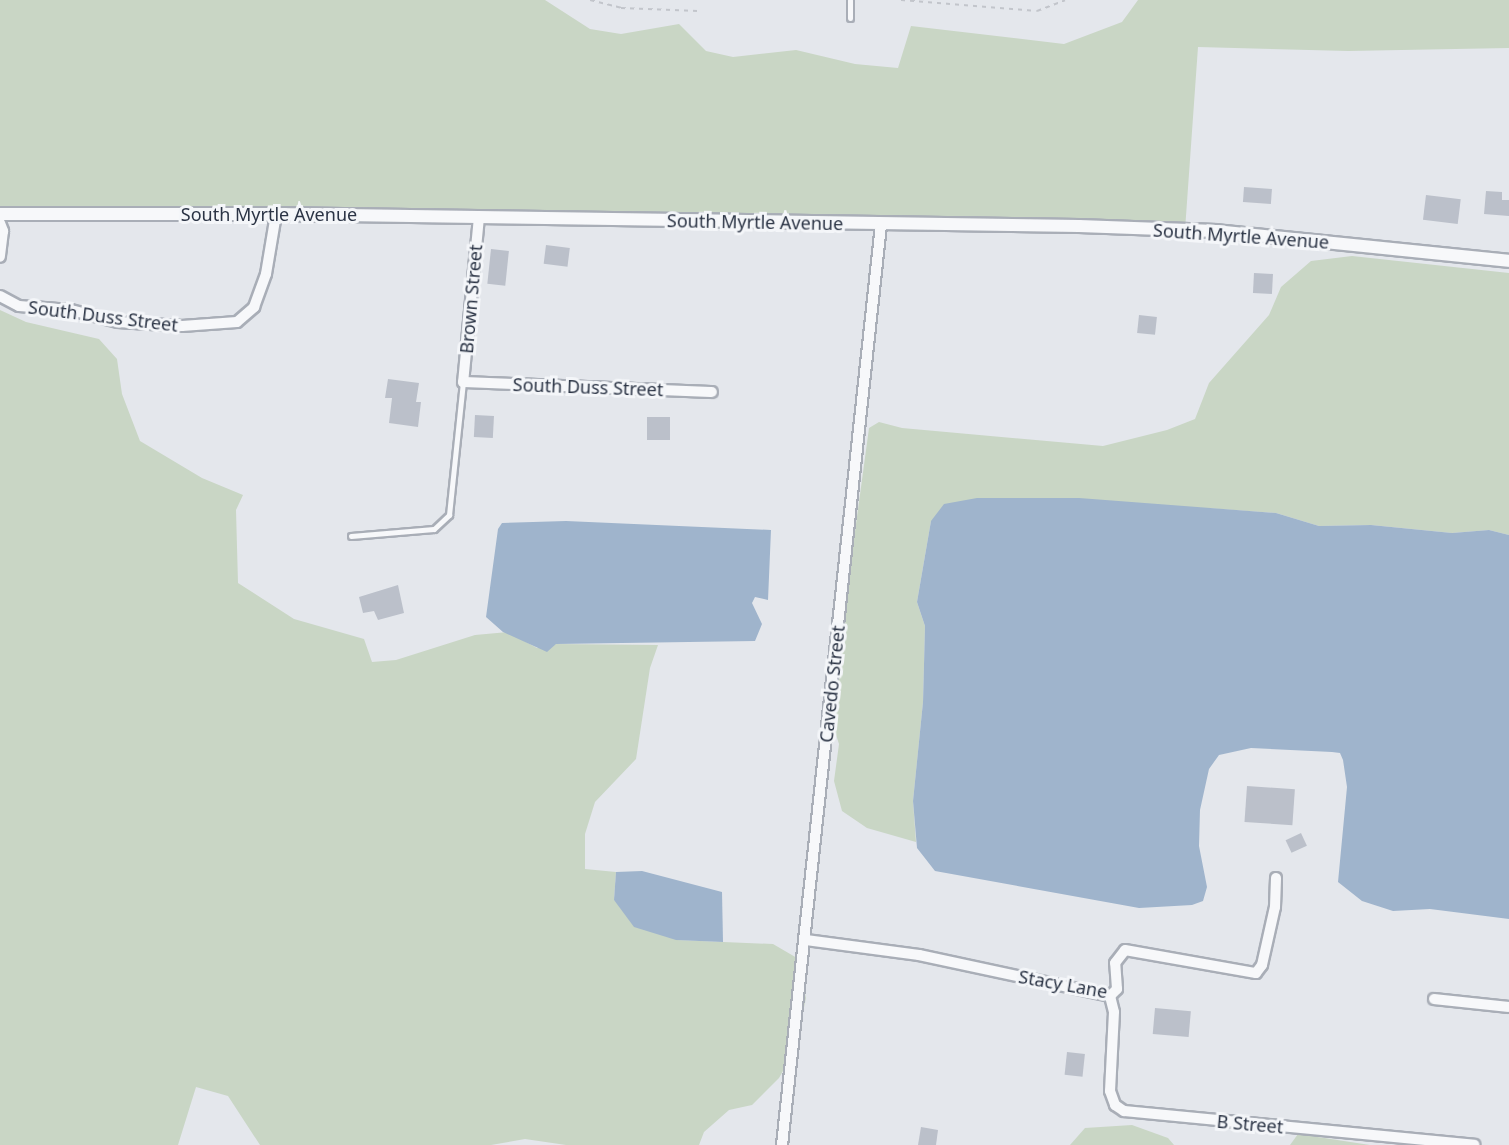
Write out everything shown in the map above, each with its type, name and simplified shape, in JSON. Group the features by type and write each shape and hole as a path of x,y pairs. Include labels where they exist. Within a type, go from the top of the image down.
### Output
{"street":[{"name":"South Myrtle Avenue","path":"0,214 276,214 1216,231 1509,261"},
{"name":"South Duss Street","path":"0,296 19,306 71,310 118,322 182,326 237,322 254,308 266,274 276,214"},
{"name":"Brown Street","path":"464,381 479,217"},
{"path":"0,223 3,231 0,257"},
{"name":"Cavedo Street","path":"782,1145 806,940 881,224"},
{"name":"South Duss Street","path":"464,381 712,392"},
{"name":"Stacy Lane","path":"806,940 919,954 1110,996 1117,989 1115,963 1125,950 1256,973 1262,965 1275,907 1276,878"},
{"name":"B Street","path":"1110,996 1114,1012 1110,1091 1115,1105 1141,1114 1474,1145"},
{"path":"1434,999 1509,1007"}],"lane":[{"path":"850,0 850,18"},
{"path":"351,536 434,529 449,515 464,381"}],"path":[{"path":"591,0 621,8 698,11"},
{"path":"902,0 1037,11 1065,0"}],"green space":[{"path":"0,0 545,0 590,29 621,34 679,24 706,51 733,57 796,50 855,64 898,68 911,26 1064,44 1122,22 1138,0 1509,0 1509,48 1348,51 1198,47 1185,230 0,214"},
{"path":"1352,256 1509,273 1509,535 1489,530 1452,533 1371,525 1319,526 1276,513 1206,508 931,521 917,602 925,626 923,702 913,801 916,842 867,828 842,811 834,781 839,744 830,716 869,428 879,422 902,428 1103,446 1167,430 1195,419 1209,383 1269,315 1281,287 1311,261"},
{"path":"0,310 26,322 99,339 117,359 122,394 140,441 202,478 243,495 236,510 238,583 294,619 364,639 372,662 396,660 475,635 508,632 537,648 556,644 658,645 650,668 636,759 595,802 585,834 585,869 616,872 614,900 677,940 773,944 797,958 806,998 795,1050 779,1078 752,1105 729,1110 704,1132 699,1145 566,1145 525,1139 491,1145 260,1145 228,1096 196,1087 178,1145 0,1145"},
{"path":"1132,1125 1168,1138 1174,1145 1070,1145 1085,1128"},
{"path":"1298,1134 1370,1145 1290,1145"}],"water":[{"path":"977,498 1079,498 1276,513 1319,526 1371,525 1452,533 1489,530 1509,535 1509,919 1430,909 1393,911 1362,901 1338,882 1347,787 1340,753 1332,752 1251,748 1219,755 1209,769 1200,810 1199,846 1207,887 1203,901 1192,905 1139,908 935,871 917,848 913,801 923,702 925,626 917,602 931,521 944,504"},
{"path":"566,521 771,530 768,600 755,597 752,603 762,624 755,641 556,644 547,652 503,632 486,617 498,529 502,523"},
{"path":"642,871 722,892 723,942 676,940 634,927 614,900 616,872"}],"building":[{"path":"1244,187 1272,189 1271,204 1243,202"},
{"path":"1486,191 1502,192 1502,200 1509,200 1509,216 1484,214"},
{"path":"1426,195 1461,199 1458,224 1423,220"},
{"path":"546,245 570,248 568,267 544,264"},
{"path":"491,249 509,251 505,286 487,284"},
{"path":"1254,273 1273,274 1272,294 1253,293"},
{"path":"1139,315 1157,317 1155,335 1137,333"},
{"path":"388,379 419,383 416,402 421,402 418,427 389,423 392,398 385,398"},
{"path":"475,415 494,416 493,438 474,437"},
{"path":"647,417 670,417 670,440 647,440"},
{"path":"398,585 404,613 378,620 374,611 363,613 359,597"},
{"path":"1247,786 1295,789 1292,825 1244,822"},
{"path":"1301,833 1307,846 1292,853 1286,840"},
{"path":"1155,1008 1191,1011 1189,1037 1153,1034"},
{"path":"1067,1052 1085,1054 1082,1077 1065,1075"},
{"path":"921,1127 938,1130 936,1145 918,1145"}]}
